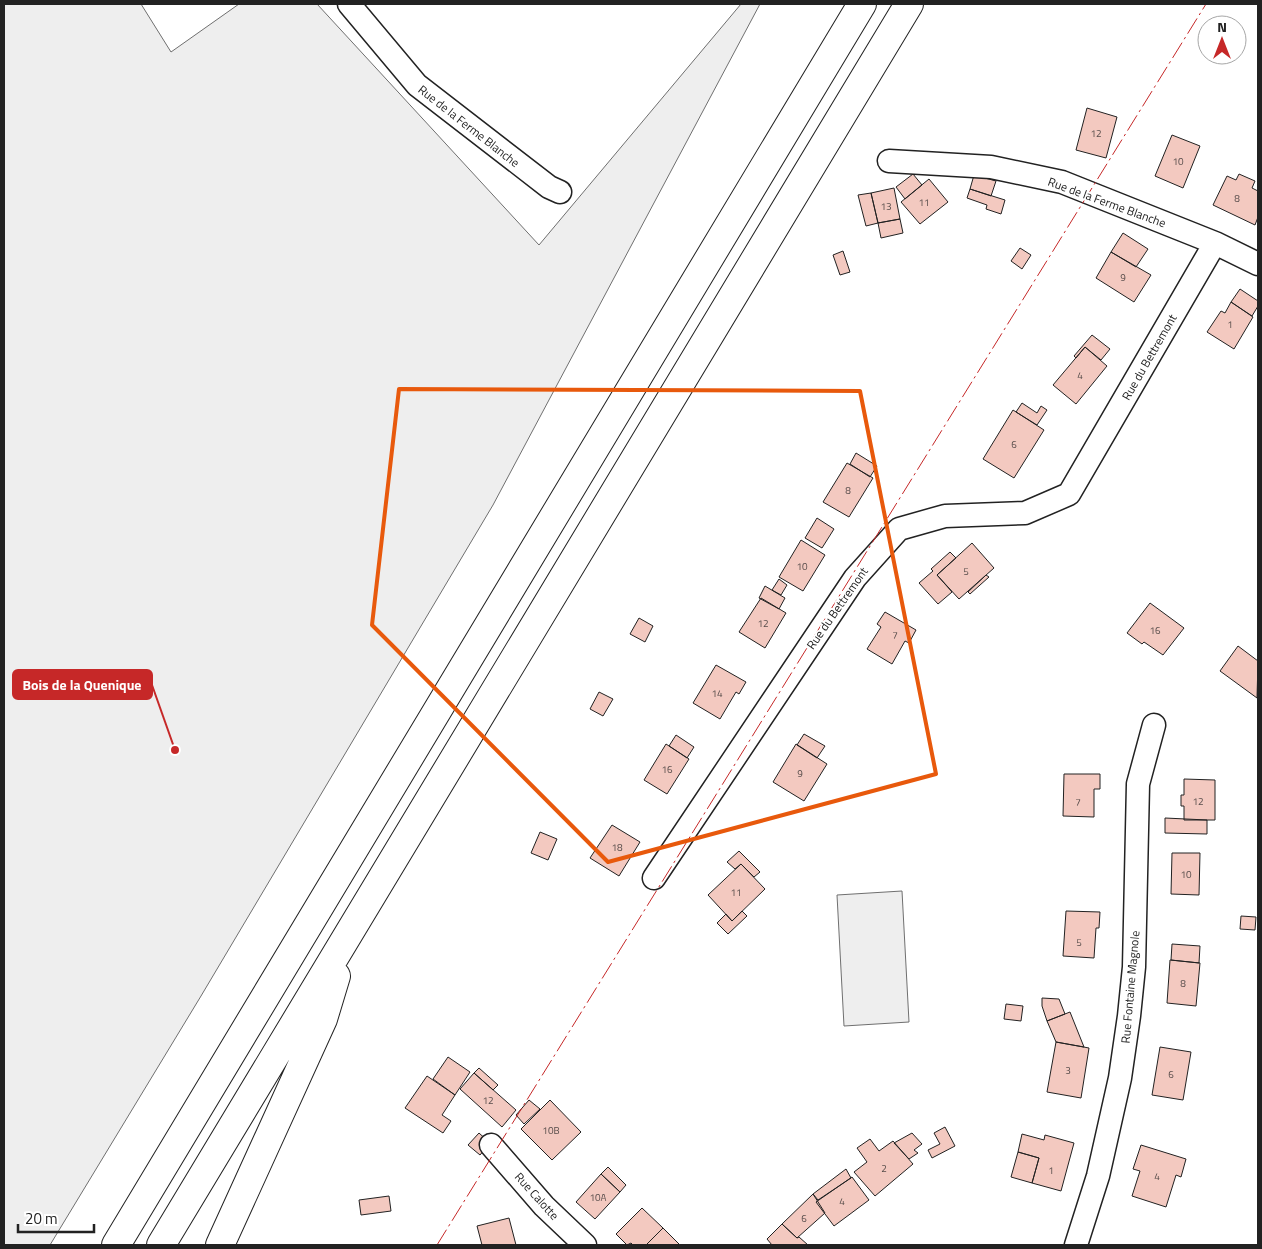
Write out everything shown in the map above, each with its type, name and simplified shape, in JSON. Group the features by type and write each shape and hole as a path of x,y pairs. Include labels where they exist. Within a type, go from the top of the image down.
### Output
{"highway":[{"path":"116,1245 862,4"},
{"path":"162,1245 909,4"},
{"path":"220,1245 323,1019 347,939"}],"street":[{"name":"Rue de la Ferme Blanche","path":"349,4 417,85 549,187 560,192"},
{"name":"Rue de la Ferme Blanche","path":"889,161 991,167 1062,182 1215,243 1258,264"},
{"name":"Rue du Bettremont","path":"654,878 855,578 899,529 945,516 1025,512 1069,494 1215,243"},
{"name":"Rue Fontaine Magnole","path":"1076,1245 1098,1176 1120,1078 1134,967 1138,784 1154,725"},
{"name":"Rue Calotte","path":"491,1145 544,1206 585,1245"}],"highlighted area":[{"path":"399,389 860,391 936,774 608,862 372,625"}],"shaded area":[{"path":"4,4 141,4 171,52 239,4 317,4 539,245 741,4 760,4 493,505 201,996 50,1245 4,1245"},
{"path":"902,891 909,1022 844,1026 837,895"}],"building":[{"path":"1087,108 1117,117 1106,158 1076,150"},
{"path":"1172,135 1200,146 1183,188 1155,176"},
{"path":"913,174 922,185 905,199 896,187"},
{"path":"1239,174 1255,181 1252,188 1258,191 1258,217 1255,225 1213,205 1227,176 1236,180"},
{"path":"974,175 996,181 991,196 970,189"},
{"path":"929,179 948,202 920,224 901,202"},
{"path":"894,188 900,219 878,223 871,193"},
{"path":"970,189 1005,200 1001,214 986,209 987,205 967,198"},
{"path":"871,193 878,223 866,226 858,195"},
{"path":"900,219 903,233 881,238 878,223"},
{"path":"1123,233 1148,249 1136,267 1111,252"},
{"path":"1020,248 1031,255 1022,269 1011,261"},
{"path":"843,251 850,272 840,275 833,255"},
{"path":"1111,252 1151,275 1134,302 1096,278"},
{"path":"1240,289 1258,301 1258,306 1252,316 1231,302"},
{"path":"1231,302 1253,317 1234,349 1207,332 1221,311 1225,313"},
{"path":"1092,335 1110,349 1101,360 1085,347 1076,358 1074,356"},
{"path":"1085,347 1107,366 1076,404 1053,385"},
{"path":"1022,403 1037,413 1041,406 1047,410 1037,425 1016,412"},
{"path":"1013,410 1044,430 1014,478 983,459"},
{"path":"856,453 877,466 870,477 850,464"},
{"path":"847,463 873,478 849,517 823,502"},
{"path":"817,518 834,529 822,548 805,538"},
{"path":"801,540 825,555 803,591 779,577"},
{"path":"972,543 994,568 959,599 937,575"},
{"path":"950,552 956,558 937,575 952,592 938,604 919,583"},
{"path":"986,575 989,577 970,594 968,592"},
{"path":"779,579 787,585 781,595 772,590"},
{"path":"765,586 785,598 779,609 759,598"},
{"path":"761,598 786,613 765,648 739,632"},
{"path":"1150,603 1184,628 1163,655 1144,642 1142,644 1127,633"},
{"path":"885,612 916,630 909,643 905,641 892,664 867,649 881,627 877,624"},
{"path":"639,618 653,626 645,642 630,634"},
{"path":"1238,646 1258,661 1257,698 1220,671"},
{"path":"716,665 746,682 739,694 736,692 720,719 693,703"},
{"path":"599,692 613,699 603,716 590,709"},
{"path":"804,734 825,746 817,758 797,745"},
{"path":"676,735 694,747 687,758 669,746"},
{"path":"666,744 689,759 667,794 644,780"},
{"path":"796,744 827,764 804,801 773,782"},
{"path":"1064,774 1100,774 1100,789 1094,789 1094,817 1063,816"},
{"path":"1184,779 1215,780 1215,820 1184,820 1184,806 1181,806 1181,795 1184,795"},
{"path":"1165,818 1207,820 1207,834 1165,833"},
{"path":"612,825 640,842 619,876 590,858"},
{"path":"540,832 557,839 548,860 531,853"},
{"path":"739,851 760,872 754,877 741,864 735,869 727,862"},
{"path":"1172,853 1200,853 1199,895 1171,894"},
{"path":"741,864 765,889 732,921 708,895"},
{"path":"742,911 747,916 728,934 717,923 726,914 732,921"},
{"path":"1066,911 1100,912 1099,928 1096,928 1094,958 1063,956"},
{"path":"1241,916 1256,917 1255,930 1240,929"},
{"path":"1172,944 1200,946 1199,963 1171,960"},
{"path":"1170,960 1200,963 1196,1006 1167,1003"},
{"path":"1042,998 1059,999 1065,1014 1047,1021 1042,1006"},
{"path":"1006,1004 1023,1006 1021,1021 1004,1019"},
{"path":"1070,1012 1084,1047 1056,1042 1047,1021"},
{"path":"1056,1042 1089,1048 1081,1098 1047,1092"},
{"path":"1160,1047 1191,1052 1183,1100 1152,1095"},
{"path":"448,1057 470,1072 455,1095 433,1079"},
{"path":"479,1068 498,1085 493,1090 474,1073"},
{"path":"474,1073 516,1110 502,1127 460,1089"},
{"path":"427,1076 455,1095 442,1115 451,1121 443,1133 405,1108"},
{"path":"529,1100 540,1109 524,1124 516,1115"},
{"path":"550,1100 581,1132 552,1160 521,1129"},
{"path":"945,1127 955,1146 932,1158 928,1150 940,1144 934,1133"},
{"path":"479,1133 490,1143 480,1155 468,1145"},
{"path":"912,1133 922,1144 914,1150 918,1153 909,1159 894,1143"},
{"path":"1022,1134 1044,1140 1045,1135 1074,1143 1061,1191 1032,1183 1039,1158 1018,1152"},
{"path":"870,1139 879,1151 893,1141 913,1164 875,1196 854,1172 867,1162 857,1148"},
{"path":"1141,1145 1186,1159 1181,1177 1176,1175 1166,1207 1132,1196 1140,1171 1133,1169"},
{"path":"1018,1152 1039,1158 1032,1183 1011,1177"},
{"path":"608,1167 626,1185 620,1192 601,1174"},
{"path":"846,1169 851,1178 818,1200 813,1194"},
{"path":"601,1174 620,1192 595,1219 576,1202"},
{"path":"852,1177 869,1200 834,1226 816,1202"},
{"path":"813,1194 825,1213 797,1238 782,1224"},
{"path":"389,1196 391,1211 361,1215 359,1200"},
{"path":"642,1208 663,1228 646,1245 633,1245 631,1243 627,1245 616,1234"},
{"path":"509,1218 516,1245 482,1245 477,1226"},
{"path":"782,1224 808,1245 772,1245 767,1239"},
{"path":"663,1228 680,1245 646,1245"}],"power":[{"path":"437,1245 1206,4"}],"place":[{"name":"Bois de la Quenique","path":"175,750"}]}
